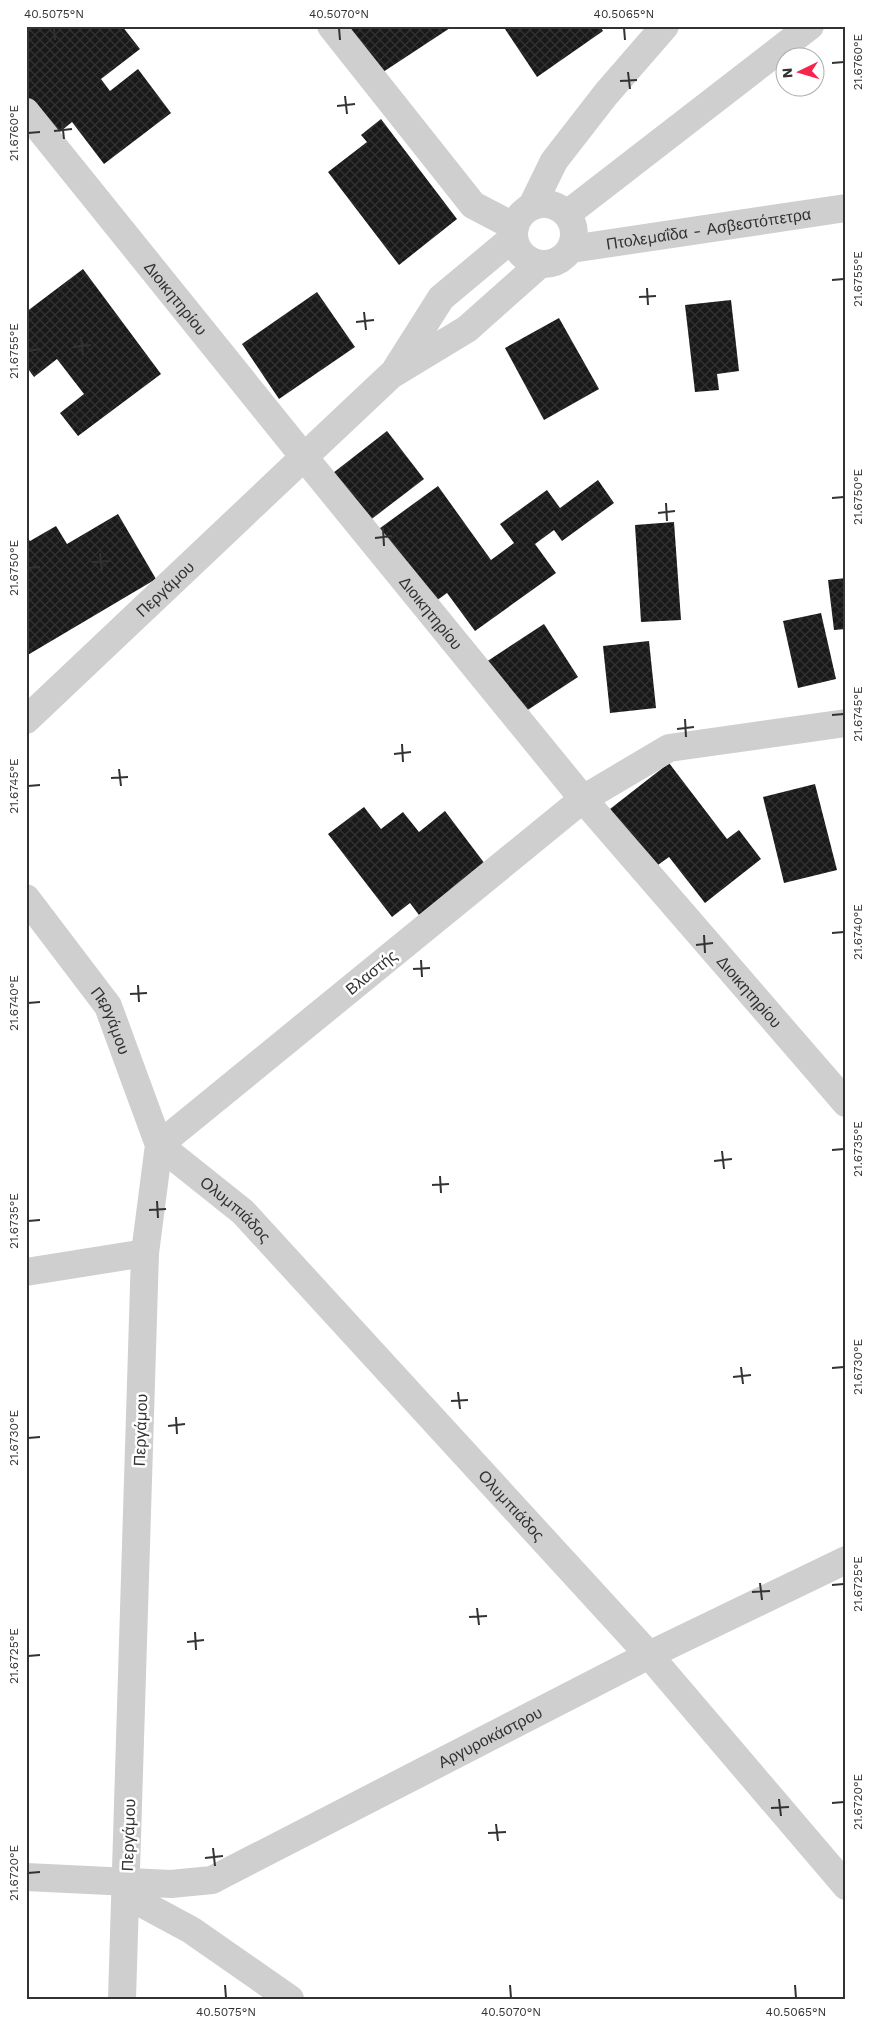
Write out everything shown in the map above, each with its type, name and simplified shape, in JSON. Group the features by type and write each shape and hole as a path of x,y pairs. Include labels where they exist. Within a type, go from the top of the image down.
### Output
{"street":[{"path":"331,26 473,205 514,232 522,254 540,265"},
{"path":"391,375 442,298 514,232 518,218 532,206 554,161 606,94 665,26"},
{"path":"567,214 810,26"},
{"name":"Διοικητηρίου","path":"26,112 583,799 846,1103"},
{"path":"391,375 468,329 540,265 557,262 570,249 575,230 567,214 551,204 532,206"},
{"name":"Πτολεμαΐδα - Ασβεστόπετρα","path":"570,249 846,208"},
{"name":"Περγάμου","path":"26,720 391,375"},
{"name":"Βλαστής","path":"159,1145 583,799 669,748 846,723"},
{"name":"Περγάμου","path":"26,898 108,1006 159,1145 145,1254 127,1888 122,1999"},
{"name":"Ολυμπιάδος","path":"159,1145 243,1212 649,1655 846,1886"},
{"path":"26,1272 145,1254"},
{"name":"Αργυροκάστρου","path":"26,1877 127,1888 212,1880 649,1655 846,1560"},
{"path":"127,1888 192,1930 290,1999"}],"building":[{"path":"26,26 122,26 140,49 101,79 110,91 138,69 171,113 104,164 72,122 56,135 26,96"},
{"path":"340,26 453,26 374,78"},
{"path":"503,26 600,26 603,31 537,77"},
{"path":"381,119 457,219 399,265 328,172 367,142 361,135"},
{"path":"83,269 161,374 78,436 60,413 84,394 57,359 34,377 26,366 26,312"},
{"path":"317,292 355,347 279,399 242,344"},
{"path":"731,300 739,371 717,374 719,390 695,392 685,305"},
{"path":"559,318 599,389 544,420 505,348"},
{"path":"387,431 424,479 369,521 333,473"},
{"path":"598,480 614,503 562,541 554,530 535,544 556,573 475,631 447,593 429,606 376,531 438,486 491,560 514,543 500,524 547,490 560,508"},
{"path":"118,514 156,579 26,656 26,536 30,541 56,526 67,544"},
{"path":"674,522 681,620 641,622 635,525"},
{"path":"846,578 846,629 834,630 828,580"},
{"path":"821,613 836,679 798,688 783,621"},
{"path":"544,624 578,677 520,715 486,662"},
{"path":"649,641 656,708 610,713 603,646"},
{"path":"669,763 727,839 739,830 761,859 705,903 669,857 655,867 610,809"},
{"path":"815,784 837,870 784,883 763,797"},
{"path":"364,807 381,829 403,812 419,832 445,811 485,864 419,915 410,903 392,917 328,834"}]}
